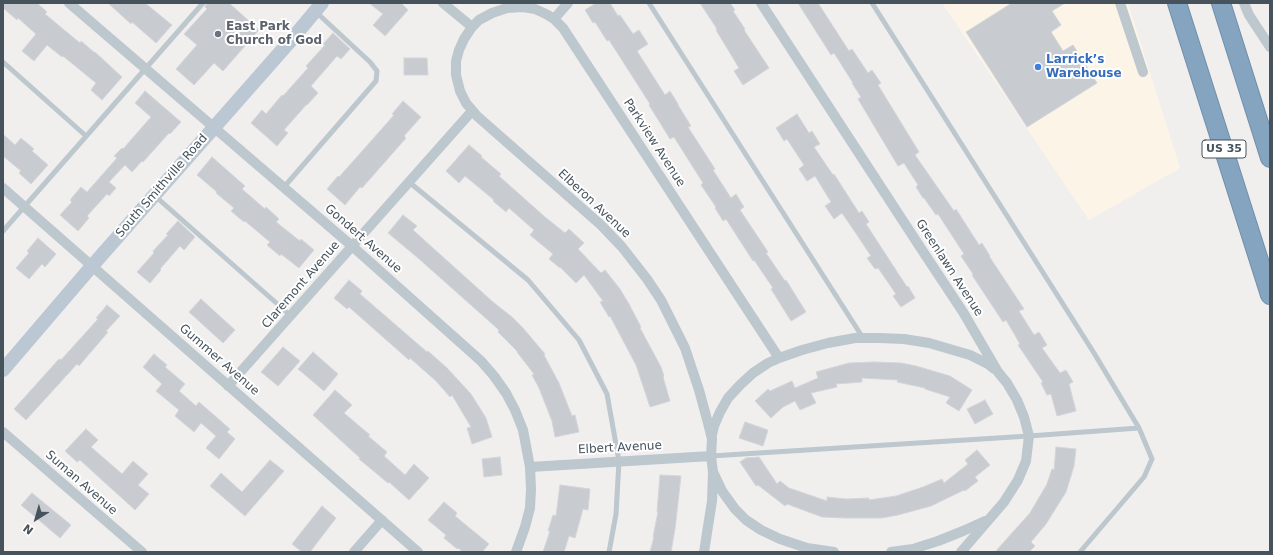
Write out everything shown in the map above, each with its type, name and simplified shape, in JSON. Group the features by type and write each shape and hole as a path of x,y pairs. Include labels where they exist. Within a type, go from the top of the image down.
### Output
{"highway":[{"name":"US 35","path":"1177,3 1270,295"},
{"name":"US 35","path":"1221,3 1270,158"}],"main road":[{"name":"South Smithville Road","path":"3,370 319,7"}],"street":[{"name":"Gondert Avenue","path":"69,3 284,186 481,361 494,376 506,393 523,430 530,467 530,508 526,527 516,552"},
{"path":"443,3 472,28"},
{"path":"554,19 568,3"},
{"name":"Greenlawn Avenue","path":"761,3 963,312 998,372 1007,383 1017,400 1024,417 1029,436 1026,461 1018,480 1004,502 961,552"},
{"path":"1120,3 1143,72"},
{"path":"1244,3 1249,15 1270,47"},
{"name":"Parkview Avenue","path":"472,28 479,20 492,13 507,8 523,7 535,9 546,14 554,19 563,28 779,358"},
{"name":"Elberon Avenue","path":"472,28 464,39 456,61 456,75 460,91 466,103 472,111 601,225 622,247 661,300 685,348 699,390 712,439 711,456 713,472 709,522 704,552"},
{"name":"Claremont Avenue","path":"228,386 472,111"},
{"name":"Gummer Avenue","path":"3,188 418,552"},
{"path":"712,439 714,426 728,398 753,373 779,358 828,343 855,338 879,338 904,339 929,343 977,358 998,372"},
{"name":"Suman Avenue","path":"3,432 142,552"},
{"name":"Elbert Avenue","path":"530,467 711,456"},
{"path":"713,472 722,491 735,509 746,520 780,540 807,548 834,552"},
{"path":"890,552 915,550 963,532 990,518"},
{"path":"354,552 382,520"}],"lane":[{"path":"3,231 203,3"},
{"path":"649,3 864,338"},
{"path":"872,3 1094,353 1139,428 1152,459 1144,477 1080,552"},
{"path":"284,186 376,81 377,71 319,7"},
{"path":"3,62 86,136"},
{"path":"409,182 528,280 579,340 607,394 619,461 616,514 610,552"},
{"path":"154,196 291,316"},
{"path":"711,456 1139,428"}],"shaded area":[{"path":"942,3 1128,3 1180,168 1089,220"}],"building":[{"path":"3,3 37,3 47,12 45,14 80,43 81,41 95,52 122,77 102,100 91,90 96,83 47,45 34,61 22,51 36,34 18,18 17,20 3,8"},
{"path":"108,3 145,3 172,25 156,43 132,22 131,24"},
{"path":"207,3 229,3 259,30 223,71 214,63 194,85 176,69 197,45 184,34 207,9 205,7"},
{"path":"369,3 401,3 408,10 385,36 373,25 383,14"},
{"path":"596,3 610,3 618,16 620,15 633,34 639,30 648,44 637,51 665,95 670,91 691,126 688,127 715,169 713,170 731,198 736,194 744,207 740,210 768,252 766,253 785,281 786,280 806,312 791,321 771,289 773,288 754,260 753,261 726,219 723,221 715,208 716,207 701,185 703,183 674,137 670,139 649,105 650,104 609,40 607,41 595,22 593,23 585,10"},
{"path":"700,3 730,3 735,10 733,11 745,29 744,30 769,68 743,85 734,71 739,68 716,30 717,29"},
{"path":"798,3 818,3 849,51 852,49 868,73 872,70 881,83 878,85 919,152 915,155 954,211 956,209 979,245 982,243 1024,309 1019,311 1034,335 1039,332 1047,345 1042,348 1060,373 1066,370 1073,382 1069,384 1076,411 1057,416 1051,394 1047,395 1041,383 1043,382 1018,345 1020,344 1006,320 1003,322 972,275 973,274 961,256 964,254 938,214 936,215 923,198 916,187 918,185 904,163 898,166 858,99 861,97 853,83 834,53 831,55"},
{"name":"Larrick’s Warehouse","path":"1012,3 1065,3 1052,11 1061,25 1051,32 1063,51 1073,45 1097,83 1027,127 966,32"},
{"path":"333,33 350,49 341,59 337,56 311,86 318,93 284,130 288,133 277,146 251,123 262,110 266,114 282,95 283,96 308,68 306,66 325,45 323,44"},
{"path":"404,58 427,58 428,75 404,75"},
{"path":"145,91 181,122 132,172 125,165 109,182 116,188 109,196 107,194 87,216 89,218 78,231 60,215 72,202 70,200 81,187 87,192 117,158 114,156 122,148 123,149 151,117 135,103"},
{"path":"403,101 421,117 404,136 406,138 345,205 327,189 394,115 392,114"},
{"path":"797,114 809,133 812,131 820,144 814,147 833,175 834,174 859,213 862,211 869,222 866,224 915,298 901,307 893,296 896,294 878,268 875,269 867,258 871,256 842,213 834,219 825,206 831,202 815,176 807,181 799,169 804,165 787,139 784,141 776,128"},
{"path":"3,134 15,145 21,138 34,149 32,151 48,165 31,184 19,173 21,171 3,156"},
{"path":"469,145 501,174 499,176 545,217 565,233 569,229 584,243 578,249 601,273 605,270 620,289 629,304 661,367 670,401 650,407 636,365 610,316 609,317 600,302 603,301 584,275 576,283 560,267 549,259 553,254 530,235 534,230 509,208 506,212 465,176 459,183 446,171"},
{"path":"212,157 245,186 242,189 279,219 276,222 314,250 299,268 281,254 280,256 267,245 270,242 231,211 234,208 197,175"},
{"path":"403,215 417,226 413,230 493,302 512,317 545,354 544,355 559,383 572,416 575,415 579,432 555,437 552,421 539,388 532,375 534,374 517,351 498,332 499,330 388,233"},
{"path":"178,221 195,237 184,250 180,246 150,283 137,272 154,253 153,251 168,235 166,234"},
{"path":"38,238 56,254 45,267 42,264 29,279 16,268 29,253 27,251"},
{"path":"349,280 362,291 360,294 447,368 471,394 486,418 492,437 472,444 467,428 471,427 452,395 450,397 436,381 410,358 409,360 349,307 347,309 334,298"},
{"path":"201,299 235,330 223,343 189,312"},
{"path":"107,305 120,316 106,331 108,332 79,366 77,364 26,420 14,409 59,359 61,360 98,319 96,318"},
{"path":"283,347 300,361 278,386 261,372"},
{"path":"313,352 338,374 324,391 298,369"},
{"path":"154,354 167,365 165,367 185,384 179,391 196,406 199,402 230,429 227,432 235,439 219,459 206,448 216,436 201,423 194,432 175,416 179,410 156,391 162,384 143,367"},
{"path":"849,363 901,363 916,366 950,376 972,390 959,411 946,403 950,397 925,388 897,382 898,380 862,378 862,382 836,384 837,387 811,393 816,403 800,410 795,401 783,407 771,418 755,401 768,389 770,391 792,381 795,388 818,378 816,372"},
{"path":"335,390 352,405 344,413 387,452 384,456 405,475 414,464 429,478 409,500 389,482 388,483 359,459 360,458 313,415"},
{"path":"985,400 993,414 975,424 967,409"},
{"path":"745,422 768,430 763,446 739,438"},
{"path":"86,429 98,440 91,447 122,474 133,461 148,474 138,485 149,494 135,510 80,460 77,462 65,451"},
{"path":"1056,447 1076,449 1074,466 1066,492 1046,524 1031,542 1035,546 1029,552 995,552 1030,513 1047,484 1052,469 1054,470"},
{"path":"977,450 990,465 975,477 978,481 965,491 964,490 931,506 882,518 822,517 787,504 785,506 758,485 756,486 740,462 746,458 759,457 777,484 780,481 789,488 827,501 827,497 846,499 869,498 869,500 896,496 942,479 944,483 968,464 965,460"},
{"path":"500,457 502,475 484,477 482,459"},
{"path":"270,460 284,471 245,516 210,486 221,473 242,492"},
{"path":"660,475 681,476 671,552 650,552 658,512"},
{"path":"560,485 590,489 588,510 583,509 575,538 569,536 564,552 543,552 550,531 548,531 553,515 556,516"},
{"path":"32,493 71,525 60,538 21,505"},
{"path":"444,502 457,513 455,516 489,544 482,552 463,552 458,548 457,549 444,538 446,535 428,520"},
{"path":"322,506 336,518 310,552 302,552 292,544"}],"place":[{"name":"East Park Church of God","path":"218,34"},
{"name":"Larrick’s Warehouse","path":"1038,67"}]}
